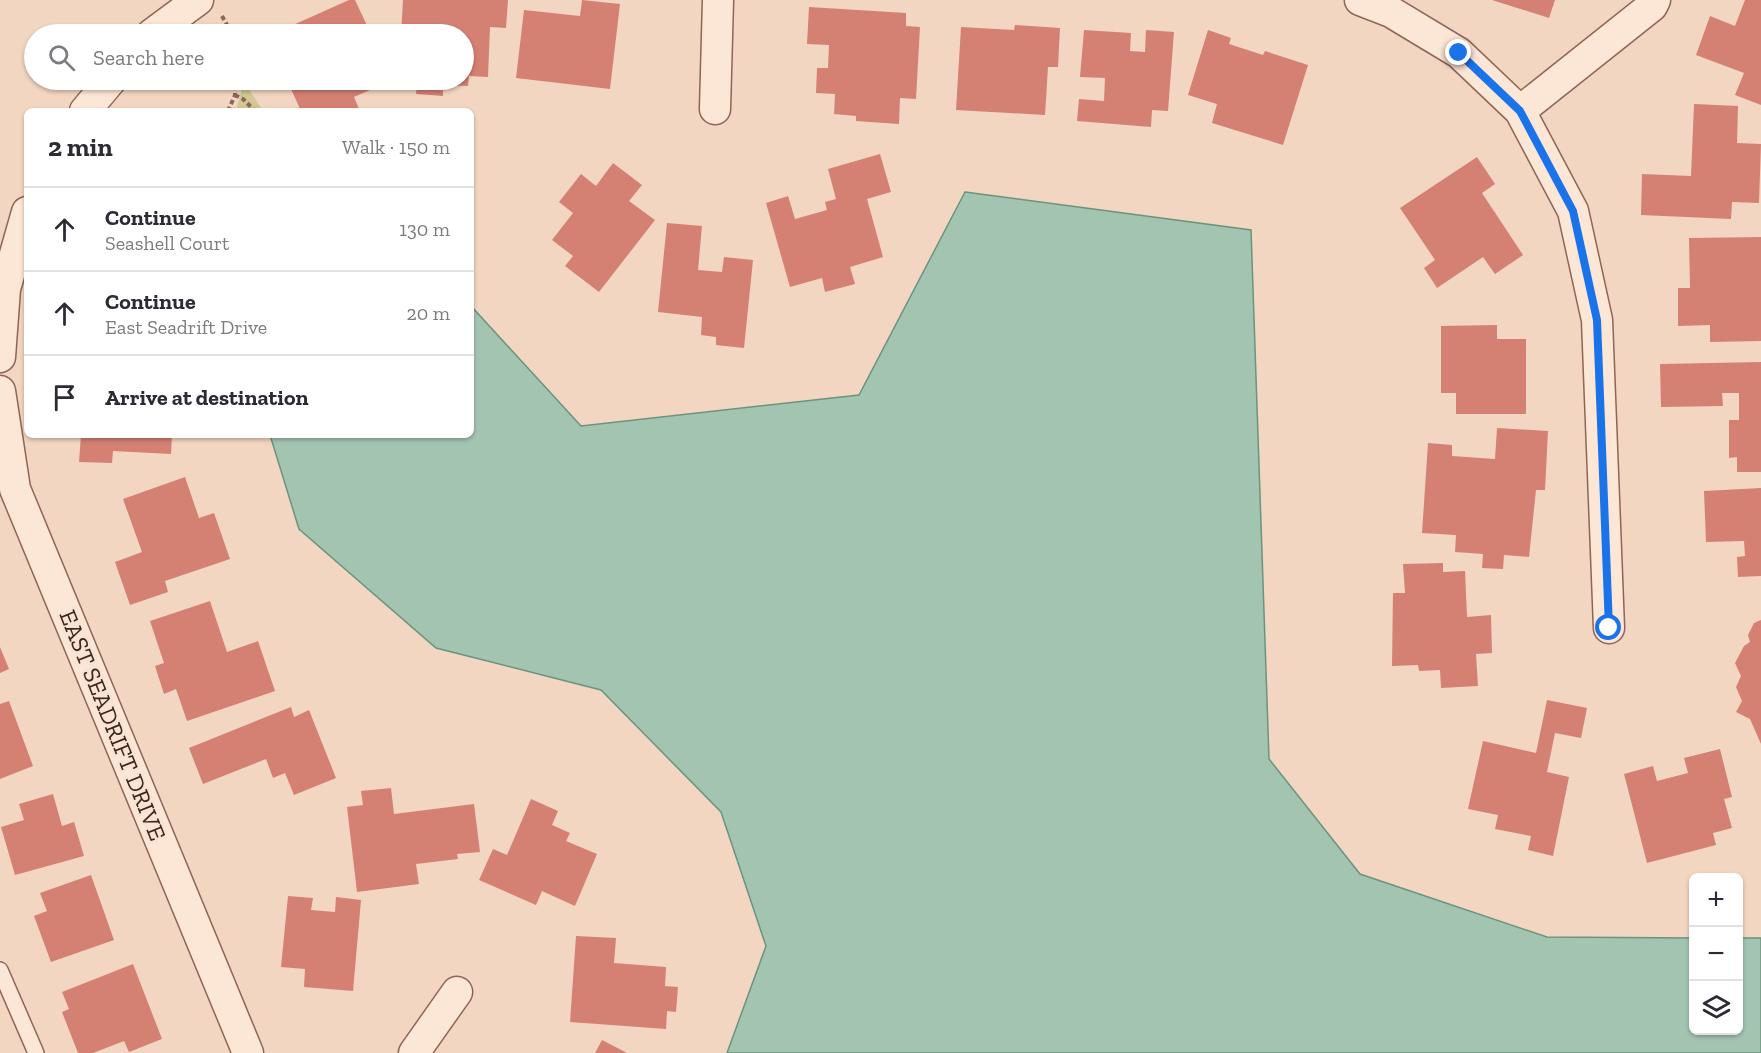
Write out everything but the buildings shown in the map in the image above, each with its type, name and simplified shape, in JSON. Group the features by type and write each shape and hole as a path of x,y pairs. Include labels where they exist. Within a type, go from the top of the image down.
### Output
{"street":[{"path":"166,24 198,0"},
{"path":"715,109 718,0"},
{"path":"1360,0 1393,6 1459,53 1520,111 1573,211 1597,320 1609,628"},
{"path":"1520,111 1652,6 1655,0"},
{"path":"88,108 103,90"},
{"path":"0,357 5,289 24,222"},
{"name":"EAST SEADRIFT DRIVE","path":"0,391 15,489 248,1053"},
{"path":"414,1053 457,992"}],"lane":[{"path":"0,970 36,1053"}],"path":[{"path":"229,108 235,90"},
{"path":"235,95 252,108"}],"shaded area":[{"path":"242,90 249,90 261,108 237,108"},
{"path":"965,192 1251,230 1269,759 1360,874 1547,937 1689,938 1689,1035 1743,1035 1743,938 1761,938 1761,1053 727,1053 766,946 721,812 601,690 436,648 299,529 271,438 474,438 474,309 581,426 859,395"}],"route":[{"path":"1459,53 1520,111 1573,211 1597,320 1609,628"}]}
